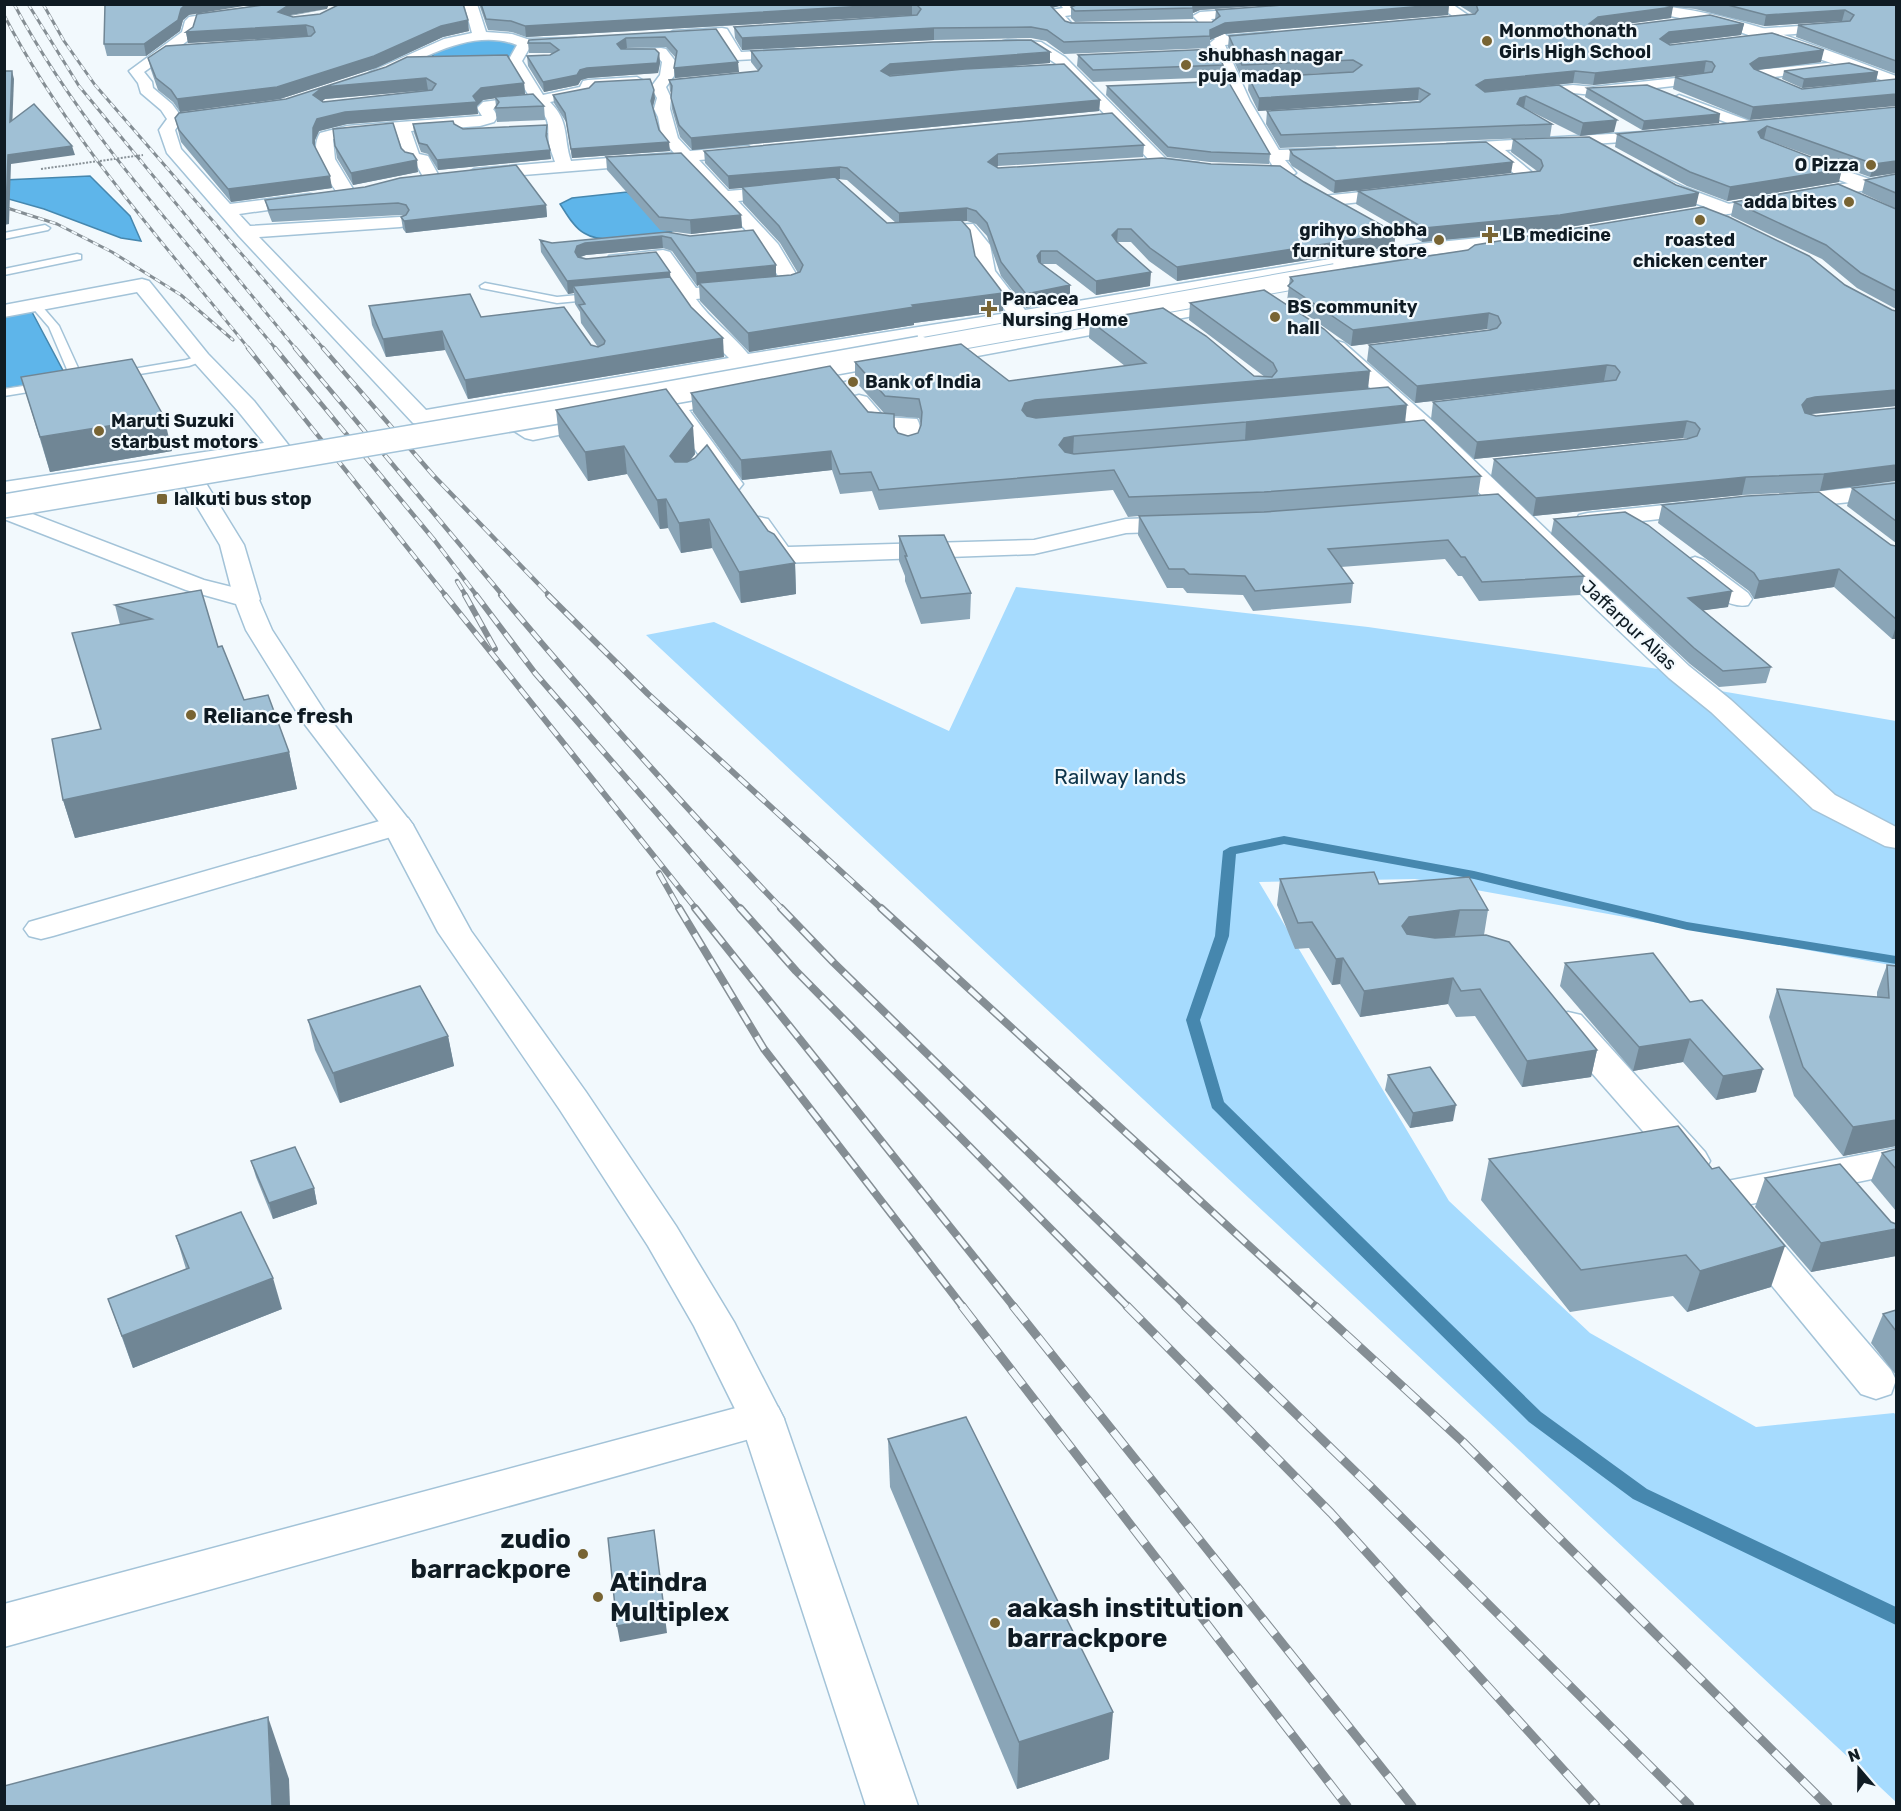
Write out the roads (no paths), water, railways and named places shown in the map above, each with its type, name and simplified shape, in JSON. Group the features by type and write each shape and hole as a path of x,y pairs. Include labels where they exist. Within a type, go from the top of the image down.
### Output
{"street":[{"path":"215,4 202,9 192,21 188,34 136,71 145,82 146,90 180,118 167,130 173,150 245,232 421,418 877,338 1022,318 1091,303 1419,250 1576,236"},
{"path":"202,9 311,4"},
{"path":"470,4 480,36"},
{"path":"1066,4 1073,11 1056,13 1068,27 1104,30"},
{"path":"1420,24 1468,20 1442,4"},
{"path":"1632,4 1681,13 1755,33 1854,64 1896,83"},
{"path":"1271,11 1200,16 1208,25 1234,83 1284,171 1301,183"},
{"path":"1675,24 1709,20"},
{"path":"254,23 276,22"},
{"path":"1185,26 1208,25"},
{"path":"1755,33 1842,27"},
{"path":"658,36 743,31"},
{"path":"722,32 748,71"},
{"path":"1218,49 1292,34"},
{"path":"364,79 449,42 480,36 512,38 525,43 581,40"},
{"path":"1740,41 1770,38"},
{"path":"509,61 525,43"},
{"path":"997,44 1036,45 1065,65 1161,163"},
{"path":"164,51 192,50"},
{"path":"610,61 662,52 669,62 667,76 661,83"},
{"path":"737,56 807,52"},
{"path":"1046,70 1083,59"},
{"path":"509,61 538,60"},
{"path":"509,61 539,100 553,114 558,126 557,144 564,165"},
{"path":"406,62 446,62"},
{"path":"1804,95 1773,85 1757,74 1854,64"},
{"path":"1505,96 1573,89 1593,92 1704,79"},
{"path":"661,83 664,98 662,109 666,117 670,139 749,221 784,265 792,284 681,290"},
{"path":"1874,87 1896,83"},
{"path":"404,132 489,119 490,116 485,108 488,105 539,100 584,91 588,89 588,84 681,84"},
{"path":"1646,86 1754,125 1715,130"},
{"path":"1089,89 1111,88"},
{"path":"1560,90 1588,108"},
{"path":"1080,104 1102,103"},
{"path":"1093,118 1114,117"},
{"path":"1253,118 1274,117"},
{"path":"1613,123 1641,138"},
{"path":"537,126 558,126"},
{"path":"347,194 328,163 323,144 326,136 347,131 404,132 505,128"},
{"path":"1547,128 1610,153"},
{"path":"404,132 407,149 412,159 422,159 432,178"},
{"path":"1431,149 1583,142 1670,135"},
{"path":"673,143 754,136"},
{"path":"1478,185 1531,178 1490,147"},
{"path":"411,181 564,165 688,157 766,149"},
{"path":"1275,155 1353,153"},
{"path":"1786,154 1869,185"},
{"path":"1137,164 1161,163 1210,169"},
{"path":"1264,170 1284,171"},
{"path":"1641,170 1730,217"},
{"path":"1656,221 1702,213 1730,217 1838,190 1896,180"},
{"path":"724,197 805,190"},
{"path":"1838,190 1867,204"},
{"path":"226,210 367,191"},
{"path":"1350,211 1325,196 1421,191"},
{"path":"245,232 399,222"},
{"path":"905,233 967,228 981,245 986,272 1022,318"},
{"path":"736,236 759,234"},
{"path":"1395,236 1419,250"},
{"path":"9,508 652,396 1266,285 1576,236"},
{"path":"1446,267 1563,246 1576,236"},
{"path":"598,262 663,256 681,290 701,320 730,345 743,361"},
{"path":"1149,273 1173,290"},
{"path":"490,406 533,433 1165,316 1271,301 1354,283"},
{"path":"4,311 142,285 201,358 246,406 279,447 182,462 9,508"},
{"path":"1074,290 1091,303"},
{"path":"1165,316 1184,329"},
{"name":"Jaffarpur Alias","path":"1321,335 1357,354 1406,413 1466,469 1488,504 1528,526 1678,672 1721,706 1824,802 1896,839"},
{"path":"837,375 878,424 909,424 908,446"},
{"path":"675,405 689,429 710,454 781,555 1034,547 1126,526 1205,523"},
{"path":"692,476 710,454"},
{"path":"182,462 232,545 247,599 259,630 317,722 398,825 455,932 573,1101 662,1236 713,1322 762,1419 892,1806"},
{"path":"1466,469 1500,466"},
{"path":"1764,503 1820,500 1896,490"},
{"path":"1820,500 1848,521"},
{"path":"1528,526 1731,505"},
{"path":"9,508 186,582 247,599"},
{"path":"1627,516 1670,545 1739,599"},
{"path":"41,929 398,825"},
{"path":"1546,995 1589,1049 1722,1196 1876,1382"},
{"path":"1722,1196 1896,1161"},
{"path":"1838,1173 1867,1207"},
{"path":"4,1626 762,1419"}],"lane":[{"path":"4,236 45,228"},
{"path":"4,272 77,257"},
{"path":"486,286 560,304 616,294"},
{"path":"36,306 54,326 78,381"},
{"path":"4,393 189,363 201,358"}],"waterway":[{"path":"1896,960 1687,926 1474,875 1284,840 1230,851 1222,936 1193,1020 1217,1104 1535,1417 1640,1494 1896,1616"}],"railway":[{"path":"14,4 70,95 102,140 276,349"},
{"path":"28,4 79,86 296,349"},
{"path":"43,4 64,41 95,85 324,349"},
{"path":"4,15 29,60 87,146 118,188 249,349"},
{"path":"4,207 57,224 112,252 181,295 233,340"},
{"path":"248,348 446,596"},
{"path":"275,348 435,541 477,596"},
{"path":"295,348 503,596"},
{"path":"323,348 433,475 550,596"},
{"path":"457,581 466,596"},
{"path":"445,595 697,910"},
{"path":"465,595 495,649"},
{"path":"476,595 535,673 741,910"},
{"path":"501,595 639,755 783,910"},
{"path":"548,595 648,694 883,910"},
{"path":"659,873 680,910"},
{"path":"679,908 764,1049 963,1307"},
{"path":"695,908 1014,1307"},
{"path":"740,908 796,971 1128,1307"},
{"path":"781,908 834,963 1187,1307"},
{"path":"881,908 1316,1307"},
{"path":"962,1306 1347,1806"},
{"path":"1013,1306 1412,1806"},
{"path":"1127,1306 1331,1513 1596,1806"},
{"path":"1185,1306 1371,1487 1690,1806"},
{"path":"1315,1306 1463,1442 1828,1806"}],"place":[{"name":"Monmothonath Girls High School","path":"1487,41"},
{"name":"shubhash nagar puja madap","path":"1186,65"},
{"name":"O Pizza","path":"1871,165"},
{"name":"adda bites","path":"1849,202"},
{"name":"roasted chicken center","path":"1700,220"},
{"name":"LB medicine","path":"1490,235"},
{"name":"grihyo shobha furniture store","path":"1439,240"},
{"name":"Panacea Nursing Home","path":"989,309"},
{"name":"BS community hall","path":"1275,317"},
{"name":"Bank of India","path":"853,382"},
{"name":"Maruti Suzuki starbust motors","path":"99,431"},
{"name":"lalkuti bus stop","path":"162,499"},
{"name":"Reliance fresh","path":"191,715"},
{"name":"zudio barrackpore","path":"583,1554"},
{"name":"Atindra Multiplex","path":"598,1597"},
{"name":"aakash institution barrackpore","path":"995,1623"}],"park label":[{"name":"Railway lands","path":"1120,776"}]}
